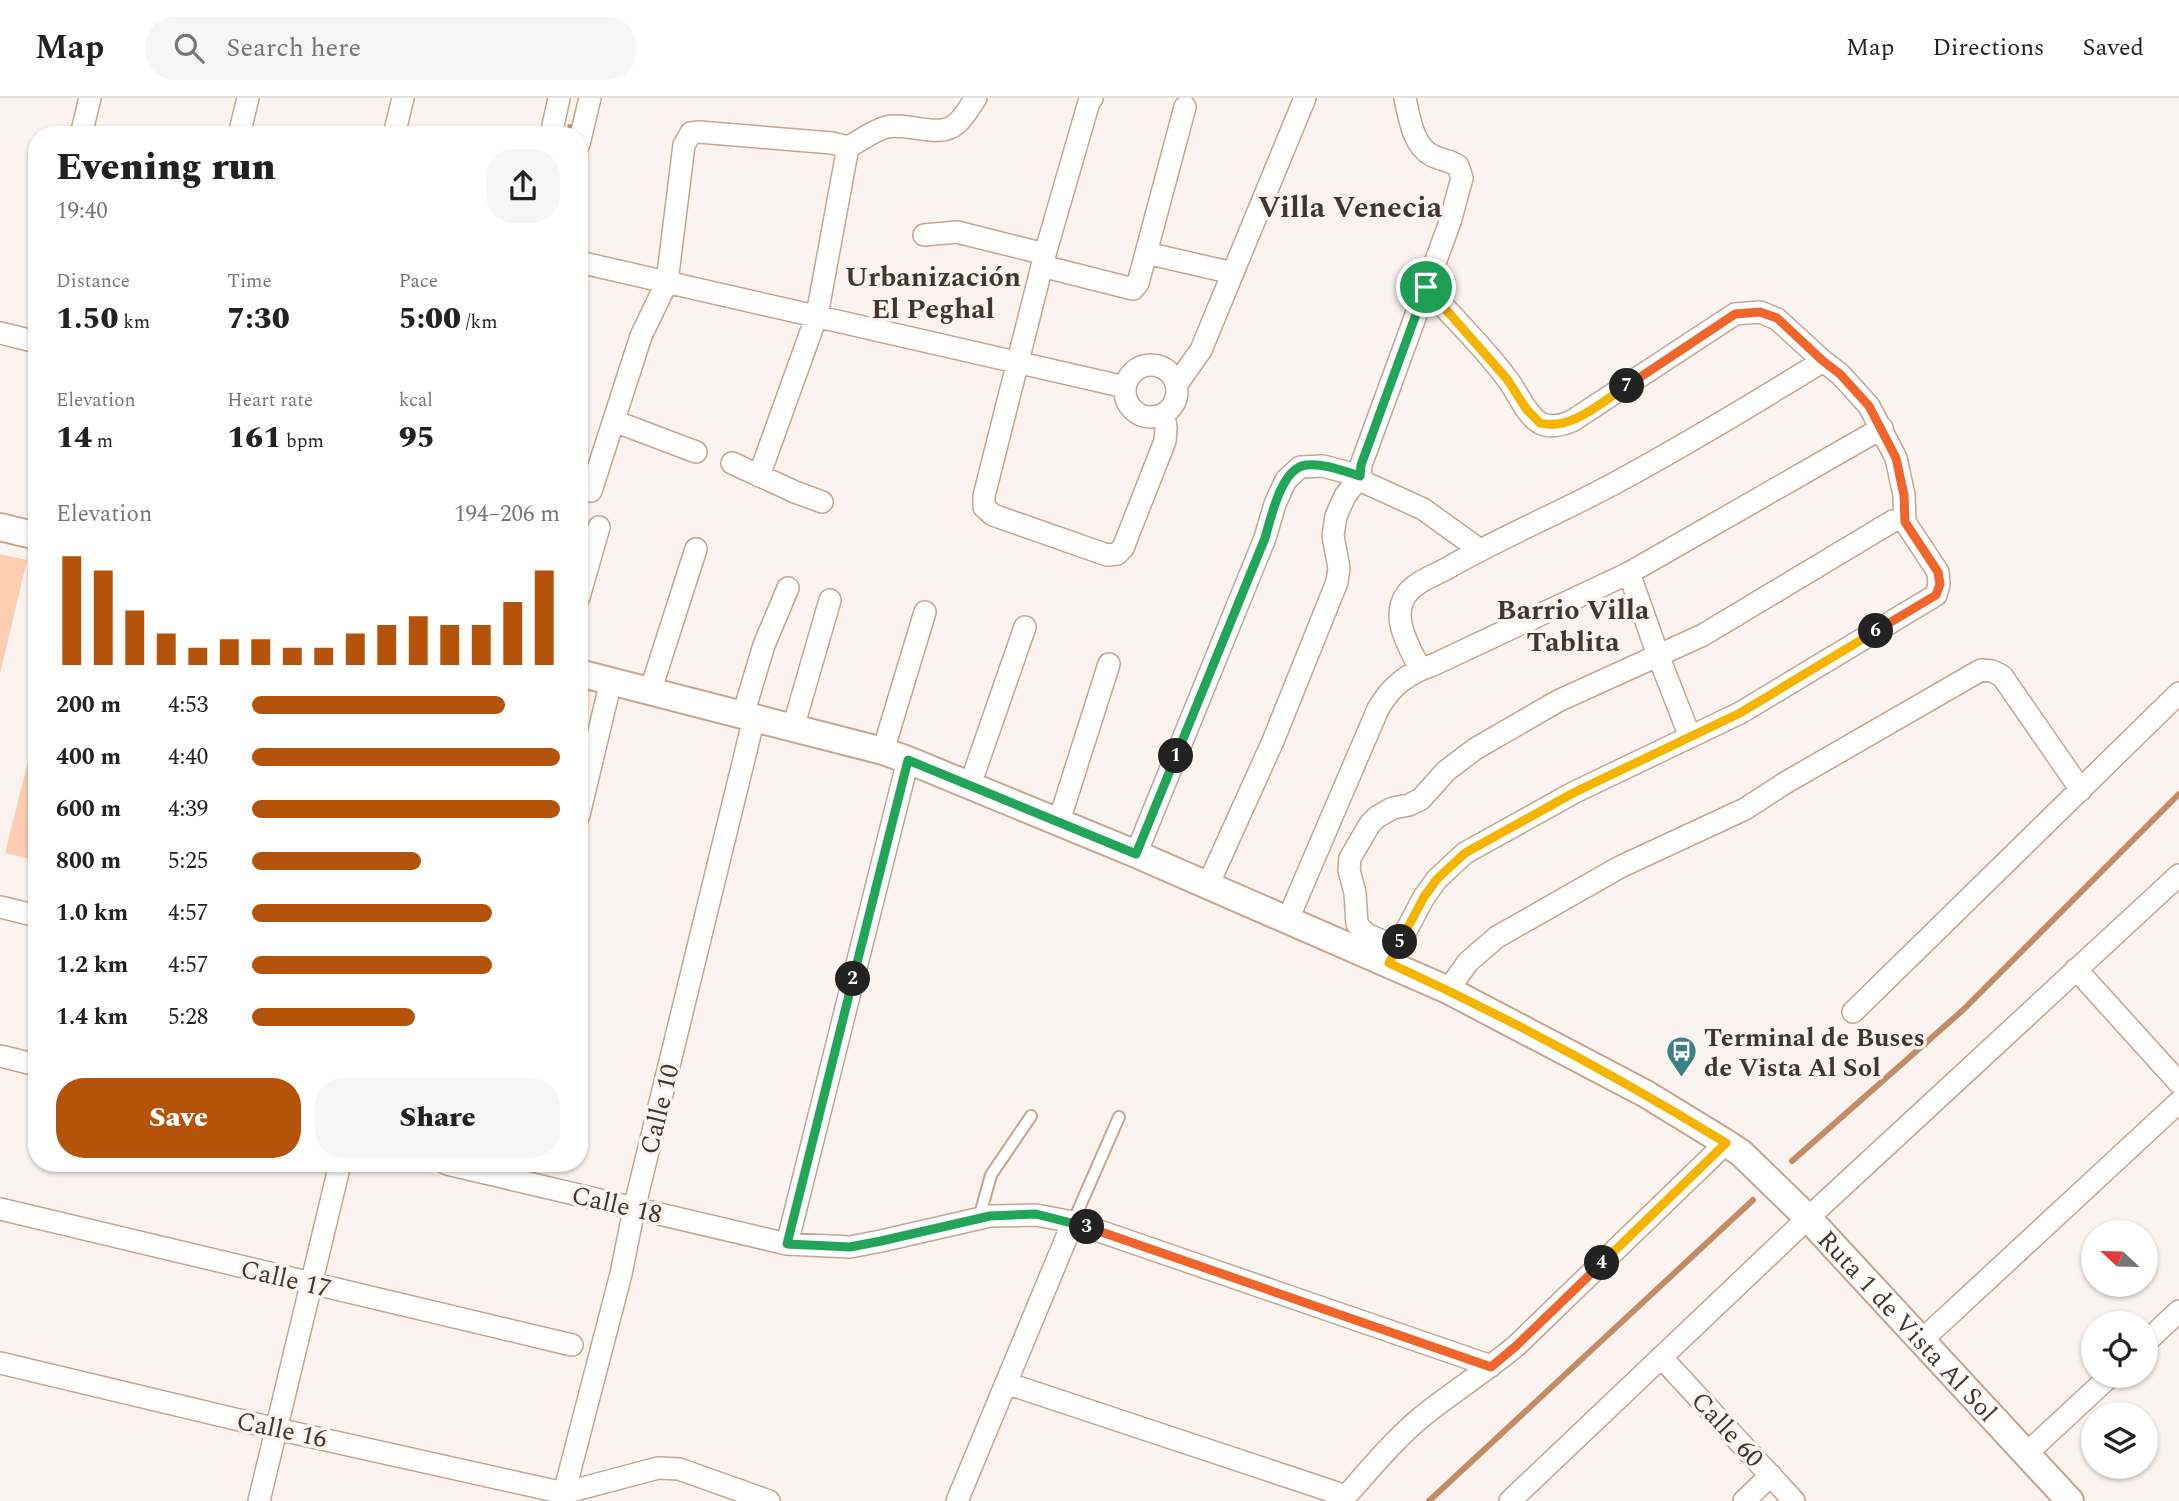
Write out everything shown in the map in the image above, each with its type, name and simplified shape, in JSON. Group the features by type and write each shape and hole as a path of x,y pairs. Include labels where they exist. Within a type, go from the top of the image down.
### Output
{"street":[{"path":"83,126 90,98"},
{"path":"241,126 248,98"},
{"path":"396,126 403,98"},
{"path":"553,126 558,98 589,102 583,126"},
{"path":"591,491 641,336 667,282 684,145 691,133 832,143 848,147 884,127 895,125 949,129 957,124 976,98"},
{"path":"1177,384 1164,367 1150,364 1142,366 1131,374 1125,387 1127,401 1136,412 1150,417 1164,414 1171,409 1177,384 1201,350 1305,98"},
{"path":"1208,885 1273,741 1337,582 1339,568 1333,536 1336,516 1345,496 1360,476 1361,465 1450,222 1462,178 1458,166 1432,156 1421,146 1414,133 1405,98"},
{"path":"1085,99 984,496 984,507 993,515 1107,555 1117,554 1123,548 1165,441 1164,414"},
{"path":"924,235 957,232 1133,289 1138,283 1185,107"},
{"path":"759,476 817,316 848,147"},
{"path":"1146,253 1233,273"},
{"path":"588,264 1125,387"},
{"path":"1426,287 1507,379 1527,410 1540,423 1548,425 1572,421 1735,314 1760,312 1777,318 1856,389 1869,406 1896,458 1904,495 1905,522 1938,572 1940,584 1936,595 1740,713 1575,792 1465,853 1437,879 1424,897 1393,955 1357,924 1355,893 1349,870 1350,858 1370,824 1384,812 1421,799 1446,771 1475,749 1558,701 1703,635 1894,521 1905,522"},
{"path":"0,333 28,336"},
{"path":"1420,669 1403,631 1401,613 1404,598 1414,587 1480,550 1616,483 1823,361"},
{"path":"614,421 696,452"},
{"path":"1288,919 1378,709 1398,683 1420,669 1629,573 1882,428"},
{"path":"732,463 822,502"},
{"path":"1136,854 1265,538 1275,503 1294,470 1307,465 1323,466 1360,476 1366,483 1423,509 1480,550"},
{"path":"0,527 28,535"},
{"path":"588,564 598,527"},
{"path":"650,692 696,549"},
{"path":"1629,573 1690,737"},
{"name":"Calle 10","path":"563,1497 621,1274 764,645 788,588"},
{"path":"793,728 830,600"},
{"path":"883,751 925,612"},
{"path":"970,785 1025,627"},
{"path":"1059,821 1109,664"},
{"path":"1448,990 1468,962 1497,937 1620,867 1745,809 1785,783 1981,670 2002,676 2081,790"},
{"name":"Ruta 1 de Vista Al Sol","path":"588,675 883,751 908,760 1288,919 1393,955 1448,990 1646,1094 1734,1148 1808,1218 2070,1501"},
{"path":"588,777 611,681"},
{"path":"1853,1012 2179,693"},
{"path":"787,1244 908,760"},
{"path":"1510,1501 1808,1218 2179,874"},
{"path":"0,907 28,914"},
{"path":"2076,969 2179,1083"},
{"path":"0,1056 28,1063"},
{"path":"1922,1340 2179,1102"},
{"path":"1006,1383 1345,1499 1388,1449 1428,1412 1516,1346 1734,1148"},
{"path":"259,1501 338,1172"},
{"name":"Calle 18","path":"506,1172 634,1209 787,1244 850,1247 990,1216 1036,1214 1073,1222 1491,1367"},
{"name":"Calle 17","path":"0,1209 572,1345"},
{"path":"957,1501 1073,1222"},
{"path":"2158,1331 2179,1311"},
{"name":"Calle 60","path":"1661,1357 1794,1501"},
{"name":"Calle 16","path":"0,1363 563,1497"},
{"path":"2026,1454 2097,1388"},
{"path":"563,1497 658,1468 679,1468 769,1501"},
{"path":"1744,1501 1771,1475"}],"lane":[{"path":"979,1218 991,1175 1031,1116"},
{"path":"1073,1222 1119,1117"}],"shaded area":[{"path":"0,554 27,560 0,674"},
{"path":"28,762 28,859 5,853"}],"waterway":[{"path":"1792,1161 1963,1010 2179,794"},
{"path":"1429,1501 1753,1200"}],"place":[{"name":"Terminal de Buses de Vista Al Sol","path":"1681,1079"}],"district":[{"name":"Villa Venecia","path":"1350,207"},
{"name":"Urbanización El Peghal","path":"933,292"},
{"name":"Barrio Villa Tablita","path":"1573,625"}],"route":[{"path":"1426,287 1507,379 1527,410 1540,423 1548,425 1572,421 1735,314 1760,312 1777,318 1856,389 1869,406 1896,458 1904,495 1905,522 1938,572 1940,584 1936,595 1740,713 1575,792 1465,853 1437,879 1424,897 1389,963 1516,1024 1646,1094 1726,1143 1491,1367 1073,1222 1036,1214 990,1216 850,1247 787,1244 908,760 1136,854 1286,480 1294,470 1307,465 1323,466 1360,476 1359,470 1426,287"}]}
